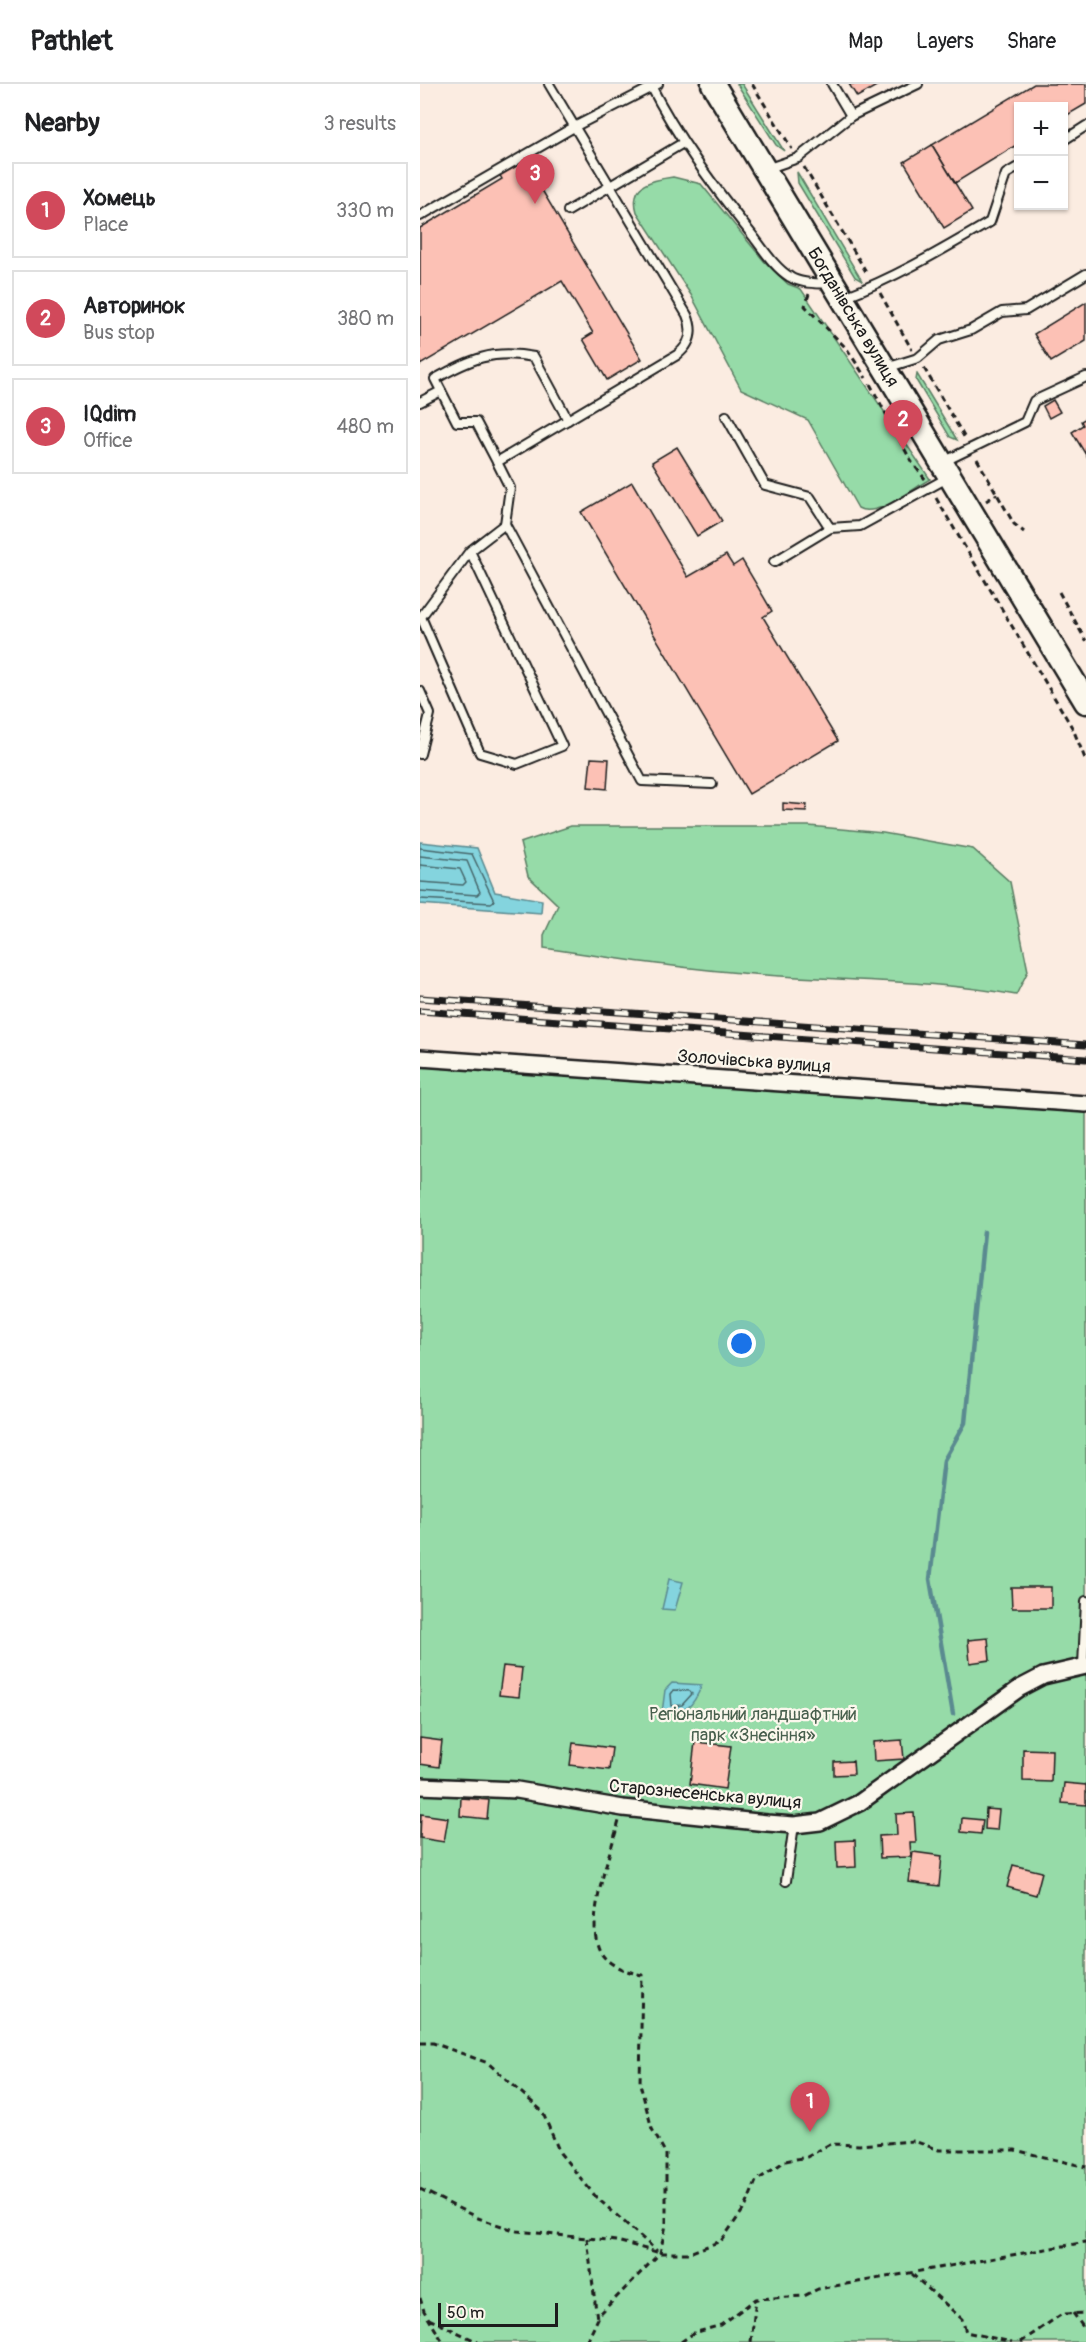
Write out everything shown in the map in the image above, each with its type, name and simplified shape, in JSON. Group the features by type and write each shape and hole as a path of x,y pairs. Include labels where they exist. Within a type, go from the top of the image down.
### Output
{"main road":[{"name":"Богданівська вулиця","path":"713,84 764,169 829,288 884,368 941,475 1075,678 1086,702"}],"street":[{"name":"Золочівська вулиця","path":"420,1058 1086,1104"},
{"name":"Старознесенська вулиця","path":"420,1786 517,1790 623,1808 794,1825 820,1822 860,1803 1020,1688 1042,1676 1085,1666"}],"lane":[{"path":"497,462 677,355 690,337 687,315 549,84"},
{"path":"832,84 851,116"},
{"path":"764,169 798,158 851,116 918,84"},
{"path":"420,216 574,127 653,85 683,143 707,179 768,254 790,277 829,288 874,286 928,259 990,222 1006,174 1014,169"},
{"path":"1068,137 1086,126"},
{"path":"568,212 683,143"},
{"path":"884,368 918,358 939,340 971,330 1002,312 1026,310 1086,274"},
{"path":"568,420 534,357 515,354 470,359 435,379 457,422 476,422 497,462 510,488 505,524 642,781 712,784"},
{"path":"774,562 830,528 860,526 1025,422 1034,401 1086,377"},
{"path":"420,402 441,391"},
{"path":"726,416 765,485 810,497 830,528"},
{"path":"470,550 562,746 517,764 480,753 421,616 470,550 505,524"},
{"path":"420,691 430,714 420,754"},
{"path":"1085,1666 1086,1601"},
{"path":"786,1881 794,1825"}],"path":[{"path":"752,84 794,151"},
{"path":"802,165 869,277"},
{"path":"829,288 805,306 847,349 868,381 911,461 941,475 1073,729 1086,761"},
{"path":"879,293 913,351"},
{"path":"923,366 967,442"},
{"path":"977,459 1014,524 1024,532"},
{"path":"1059,592 1086,641"},
{"path":"587,2342 597,2319 660,2253 666,2225 666,2154 652,2128 640,2084 642,1975 622,1970 603,1957 596,1936 596,1905 623,1808"},
{"path":"420,2043 433,2043 488,2063 542,2111 560,2153 596,2197 660,2253"},
{"path":"420,2189 478,2218 517,2231 617,2241 660,2253 688,2253 721,2241 746,2205 756,2181 785,2161 807,2157 830,2144 859,2145 914,2141 939,2151 1015,2150 1086,2167"},
{"path":"587,2238 597,2319"},
{"path":"681,2342 694,2333 721,2325 756,2299 804,2296 818,2289 1086,2242"},
{"path":"912,2274 962,2319 966,2332 1012,2342"},
{"path":"420,2298 443,2342"},
{"path":"751,2342 756,2299"},
{"path":"1073,2313 1086,2331"},
{"path":"1020,2342 1062,2314 1086,2313"},
{"path":"429,2319 477,2342"}],"green space":[{"path":"737,84 742,84 784,151 776,145"},
{"path":"797,172 862,281 855,277 798,183"},
{"path":"673,177 701,184 764,261 788,284 801,289 930,479 884,506 874,510 858,508 808,420 741,389 691,295 637,212 635,203 639,189 650,182"},
{"path":"917,374 957,440 950,437 916,380"},
{"path":"571,826 809,826 883,833 973,849 1010,882 1028,971 1016,995 954,986 710,970 544,948 544,935 558,905 528,876 520,843"},
{"name":"Регіональний ландшафтний парк «Знесіння»","path":"420,1066 1086,1106 1086,2342 420,2342"}],"water":[{"path":"420,842 477,848 495,892 542,900 541,913 420,904"},
{"path":"669,1579 683,1582 675,1610 662,1609"},
{"path":"672,1683 702,1685 688,1707 662,1713 665,1690"}],"building":[{"path":"849,84 880,84 857,97"},
{"path":"1034,84 1086,84 1086,104 1068,115 1068,102 1014,102 1014,146 955,183 932,145"},
{"path":"932,145 972,211 944,228 904,162"},
{"path":"523,158 642,359 607,380 583,339 593,333 562,281 420,365 420,228 502,179 498,172"},
{"path":"1086,302 1086,341 1051,362 1034,334"},
{"path":"1053,400 1060,412 1049,418 1043,406"},
{"path":"1086,418 1086,455 1072,432 1083,425 1081,421"},
{"path":"677,447 722,521 697,536 652,462"},
{"path":"632,482 688,577 726,555 733,566 742,560 772,611 763,617 838,741 749,794 581,512"},
{"path":"591,758 609,759 607,789 588,787"},
{"path":"783,803 807,805 806,811 783,810"},
{"path":"1011,1587 1051,1587 1051,1608 1012,1608"},
{"path":"988,1638 990,1660 970,1663 968,1640"},
{"path":"503,1666 522,1668 519,1697 499,1695"},
{"path":"420,1738 442,1741 439,1767 420,1764"},
{"path":"902,1740 904,1759 874,1761 873,1742"},
{"path":"695,1742 731,1746 725,1789 690,1784"},
{"path":"573,1743 612,1748 609,1770 570,1765"},
{"path":"1023,1749 1052,1750 1051,1782 1023,1781"},
{"path":"853,1761 854,1774 834,1775 834,1762"},
{"path":"1064,1783 1086,1785 1086,1805 1062,1803"},
{"path":"461,1798 489,1800 487,1819 460,1816"},
{"path":"986,1809 999,1810 997,1830 985,1829"},
{"path":"914,1813 916,1843 910,1843 911,1857 880,1858 879,1836 897,1835 896,1814"},
{"path":"421,1814 448,1818 444,1842 420,1838"},
{"path":"962,1818 983,1820 981,1834 961,1832"},
{"path":"855,1840 856,1867 837,1868 836,1841"},
{"path":"913,1852 942,1856 939,1886 909,1882"},
{"path":"1013,1865 1042,1872 1036,1895 1007,1887"}],"waterway":[{"path":"953,1714 930,1579 944,1460 965,1423 984,1232"}],"railway":[{"path":"420,998 1086,1045"},
{"path":"420,1011 1086,1059"}],"place":[{"name":"IQdim","path":"535,204"},
{"name":"Авторинок","path":"903,450"},
{"name":"Хомець","path":"810,2132"}]}
